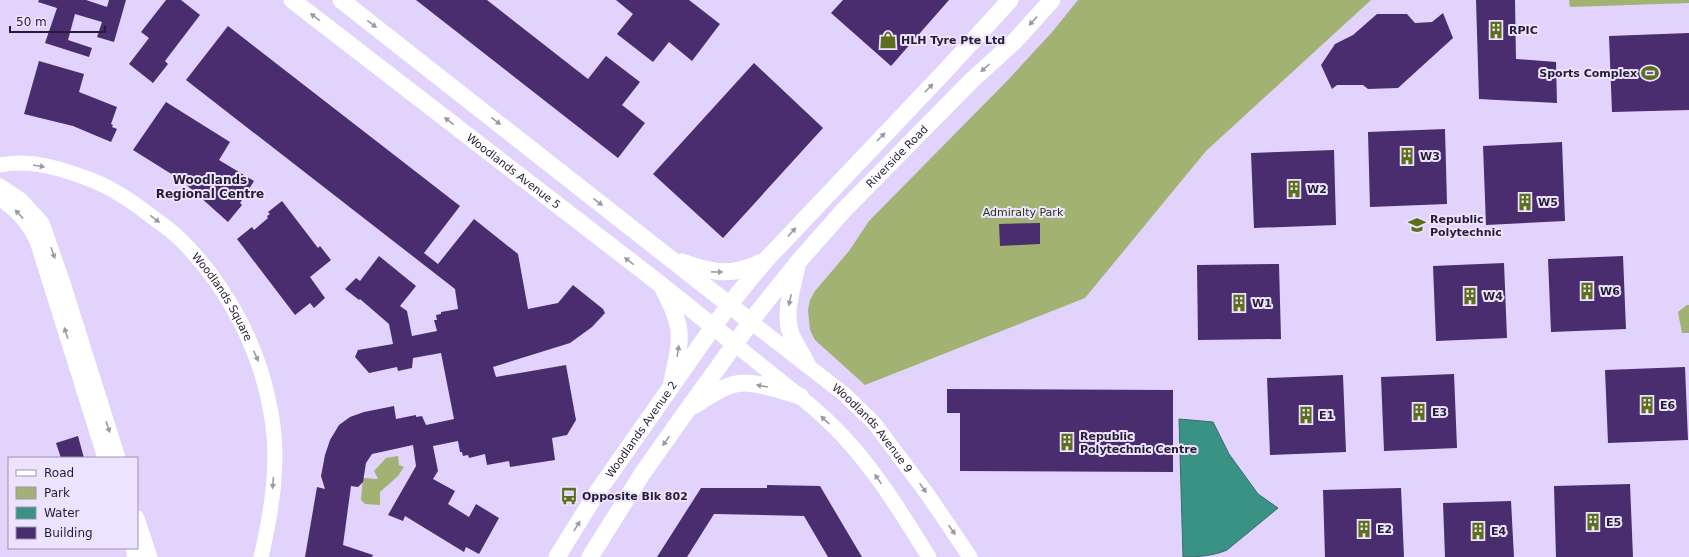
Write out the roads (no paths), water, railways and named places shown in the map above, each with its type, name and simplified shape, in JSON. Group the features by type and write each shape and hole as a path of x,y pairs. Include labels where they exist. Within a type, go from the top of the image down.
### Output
{"main road":[{"name":"Woodlands Avenue 5","path":"292,0 660,284 734,344"},
{"path":"341,0 751,322 642,474 590,557"},
{"path":"729,305 765,260 1010,0"},
{"name":"Riverside Road","path":"751,322 798,262 844,210 972,80 1014,42 1052,0"},
{"path":"667,257 709,272 746,270 765,260"},
{"path":"798,262 789,307 789,323 791,333 807,364"},
{"path":"660,284 675,312 680,332 679,349 670,389"},
{"name":"Woodlands Avenue 2","path":"557,557 596,494 729,305"},
{"path":"688,409 722,389 743,383 764,386 800,396"}],"street":[{"name":"Woodlands Square","path":"0,165 7,163 36,164 74,174 110,188 132,201 179,238 208,271 236,313 258,362 271,413 275,462 270,519 261,557"},
{"path":"0,186 21,200 42,223 63,283 118,457"},
{"path":"0,199 14,208 28,224 37,241 105,457"},
{"name":"Woodlands Avenue 9","path":"751,322 844,394 874,423 928,495 970,557"},
{"path":"734,344 800,396 850,444 876,475 929,557"},
{"path":"138,521 150,557"}],"water":[{"path":"1179,419 1213,422 1229,454 1258,494 1278,508 1227,550 1216,554 1183,557"}],"place":[{"name":"RPIC","path":"1496,30"},
{"name":"HLH Tyre Pte Ltd","path":"888,40"},
{"name":"Sports Complex","path":"1650,73"},
{"name":"W3","path":"1407,156"},
{"name":"W2","path":"1294,189"},
{"name":"W5","path":"1525,202"},
{"name":"Republic Polytechnic","path":"1417,225"},
{"name":"W6","path":"1587,291"},
{"name":"W4","path":"1470,296"},
{"name":"W1","path":"1239,303"},
{"name":"E6","path":"1647,405"},
{"name":"E3","path":"1419,412"},
{"name":"E1","path":"1306,415"},
{"name":"Republic Polytechnic Centre","path":"1067,442"},
{"name":"Opposite Blk 802","path":"569,496"},
{"name":"E5","path":"1593,522"},
{"name":"E2","path":"1364,529"},
{"name":"E4","path":"1478,531"}],"district":[{"name":"Woodlands Regional Centre","path":"210,187"}],"park label":[{"name":"Admiralty Park","path":"1023,212"}]}
